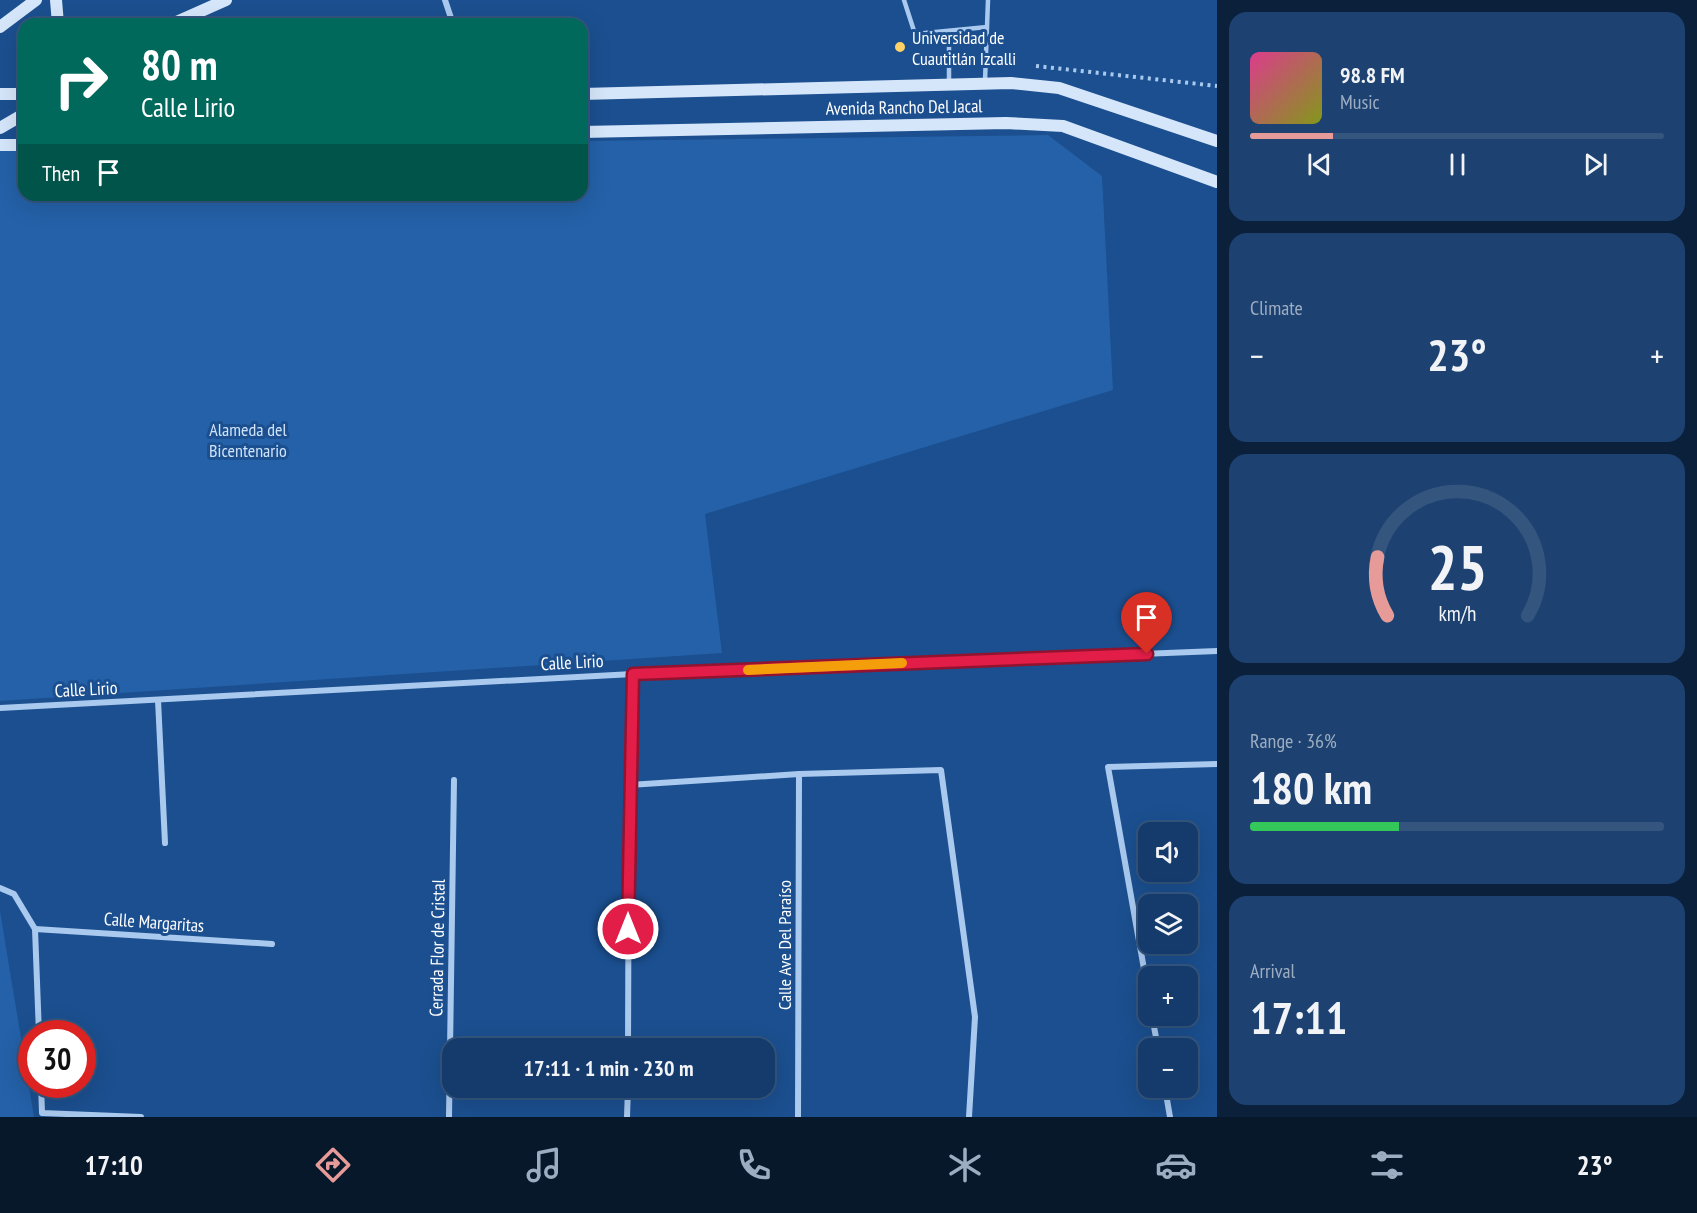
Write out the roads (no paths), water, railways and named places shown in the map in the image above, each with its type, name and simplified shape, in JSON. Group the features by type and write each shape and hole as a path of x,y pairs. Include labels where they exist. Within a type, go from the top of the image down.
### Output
{"street":[{"path":"0,27 36,0"},
{"path":"56,0 58,18"},
{"path":"186,18 226,0"},
{"path":"445,0 451,18"},
{"name":"Avenida Rancho Del Jacal","path":"588,94 985,84 1059,88 1217,141"},
{"path":"0,94 18,94"},
{"path":"0,128 18,118"},
{"name":"Avenida Rancho Del Jacal","path":"588,132 1006,123 1063,126 1217,182"},
{"path":"0,145 18,145"},
{"name":"Calle Lirio","path":"0,708 633,674 1217,651"},
{"path":"628,1038 629,785 633,674"},
{"path":"158,700 165,843"},
{"path":"1143,966 1108,766 1217,764"},
{"path":"629,785 799,774 941,770 975,1017 969,1117"},
{"name":"Calle Ave Del Paraíso","path":"798,1117 799,774"},
{"name":"Cerrada Flor de Cristal","path":"449,1117 454,780"},
{"path":"0,888 14,894 35,929 38,1020"},
{"name":"Calle Margaritas","path":"35,929 272,944"},
{"path":"41,1098 42,1113 141,1117"},
{"path":"627,1117 628,1098"},
{"path":"1167,1098 1170,1117"}],"lane":[{"path":"904,0 915,34 987,27"},
{"path":"985,84 988,0"},
{"path":"949,31 950,85"}],"place":[{"name":"Universidad de Cuautitlán Izcalli","path":"900,47"}],"park label":[{"name":"Alameda del Bicentenario","path":"248,439"}]}
